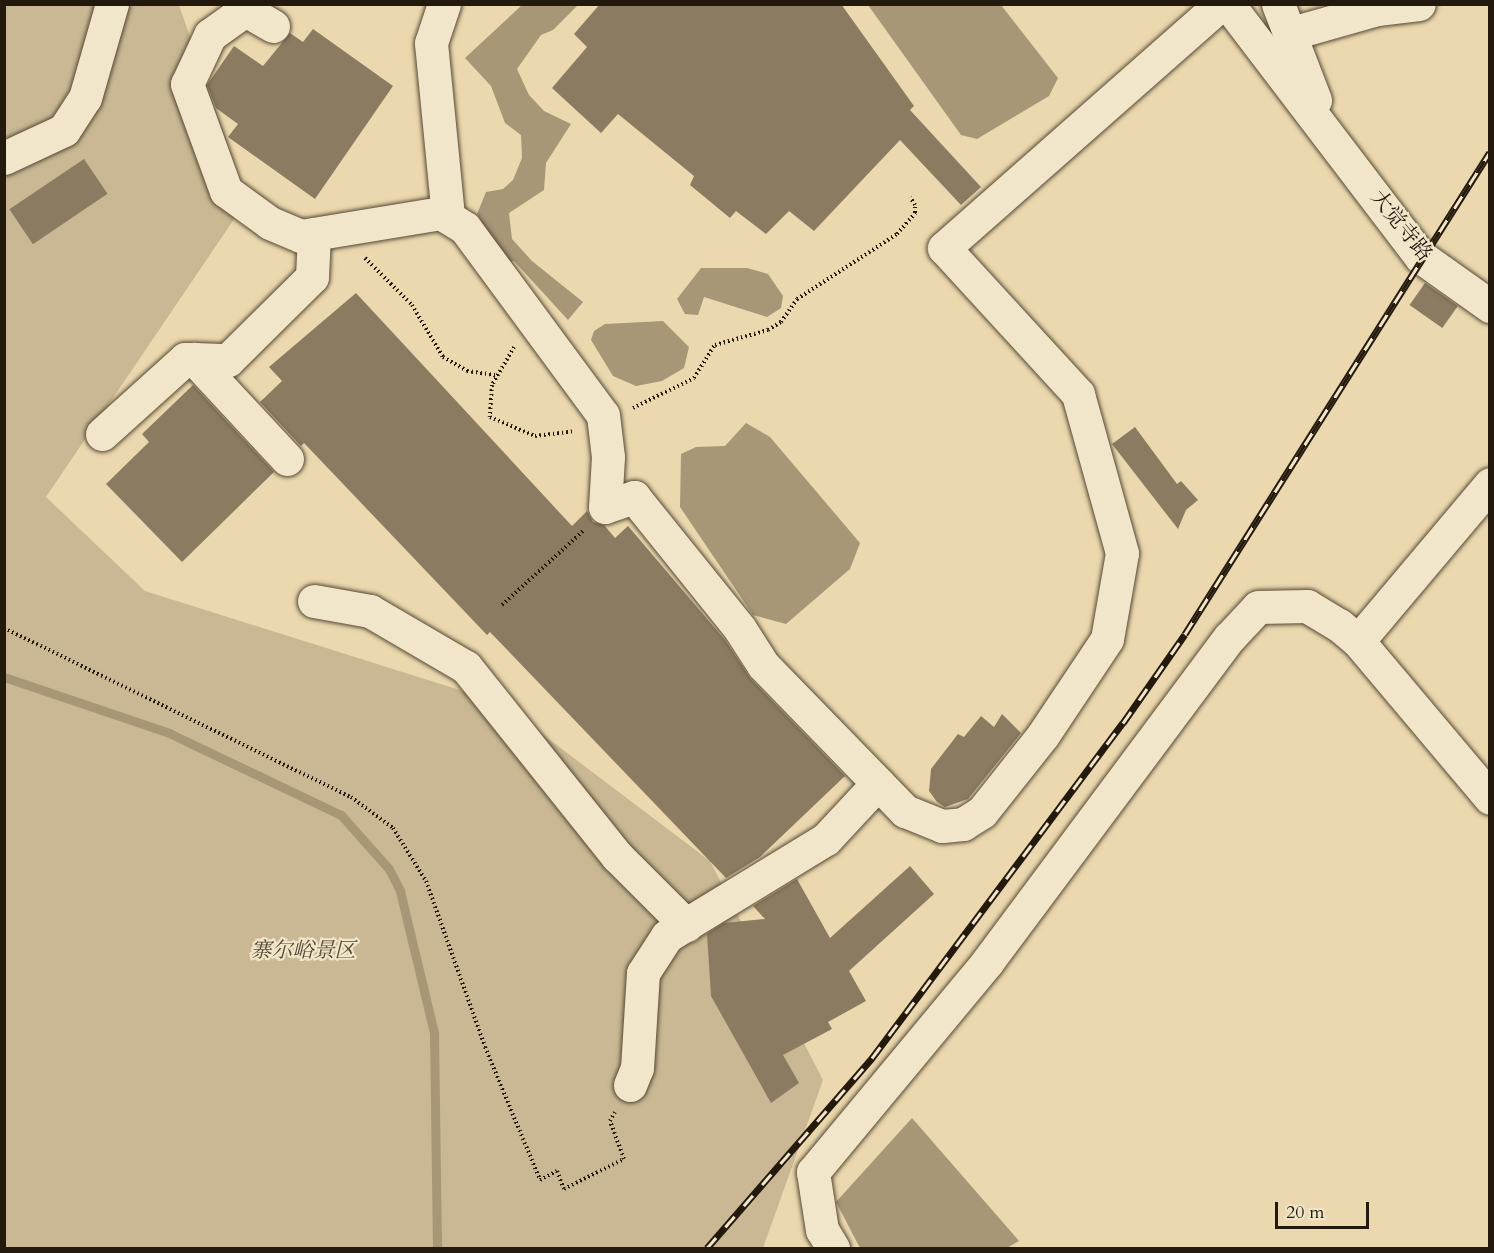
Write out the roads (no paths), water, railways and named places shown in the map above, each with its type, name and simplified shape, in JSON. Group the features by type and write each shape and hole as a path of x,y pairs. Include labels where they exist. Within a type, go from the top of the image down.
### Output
{"street":[{"path":"4,158 64,130 85,98 112,4"},
{"path":"444,4 431,43 448,217"},
{"path":"273,27 245,10 210,35 187,84 226,191 270,223 300,236 441,213 465,228 589,392 604,421 608,457 605,507 634,497 740,629 762,665 905,811 942,826 963,824 982,812 1043,735 1107,639 1117,601 1122,553 1078,394 944,248 1221,4"},
{"name":"大觉寺路","path":"1228,4 1328,132 1421,257 1490,306"},
{"path":"1285,19 1419,4"},
{"name":"大觉寺路","path":"1285,19 1328,132"},
{"path":"102,434 185,359 228,360 312,277 314,234"},
{"path":"194,359 287,459"},
{"path":"1358,641 1490,483"},
{"path":"314,601 370,611 466,667 617,856 686,925"},
{"path":"833,1248 822,1230 813,1172 988,961 1229,638 1258,607 1307,606 1358,641 1490,798"},
{"path":"630,1084 637,1068 643,973 667,936 826,839 878,783"}],"waterway":[{"path":"4,677 169,733 341,815 389,869 400,891 434,1033 437,1248"}],"railway":[{"path":"707,1248 872,1058 1123,723 1185,634 1490,152"}],"park label":[{"name":"寨尔峪景区","path":"303,951"}]}
